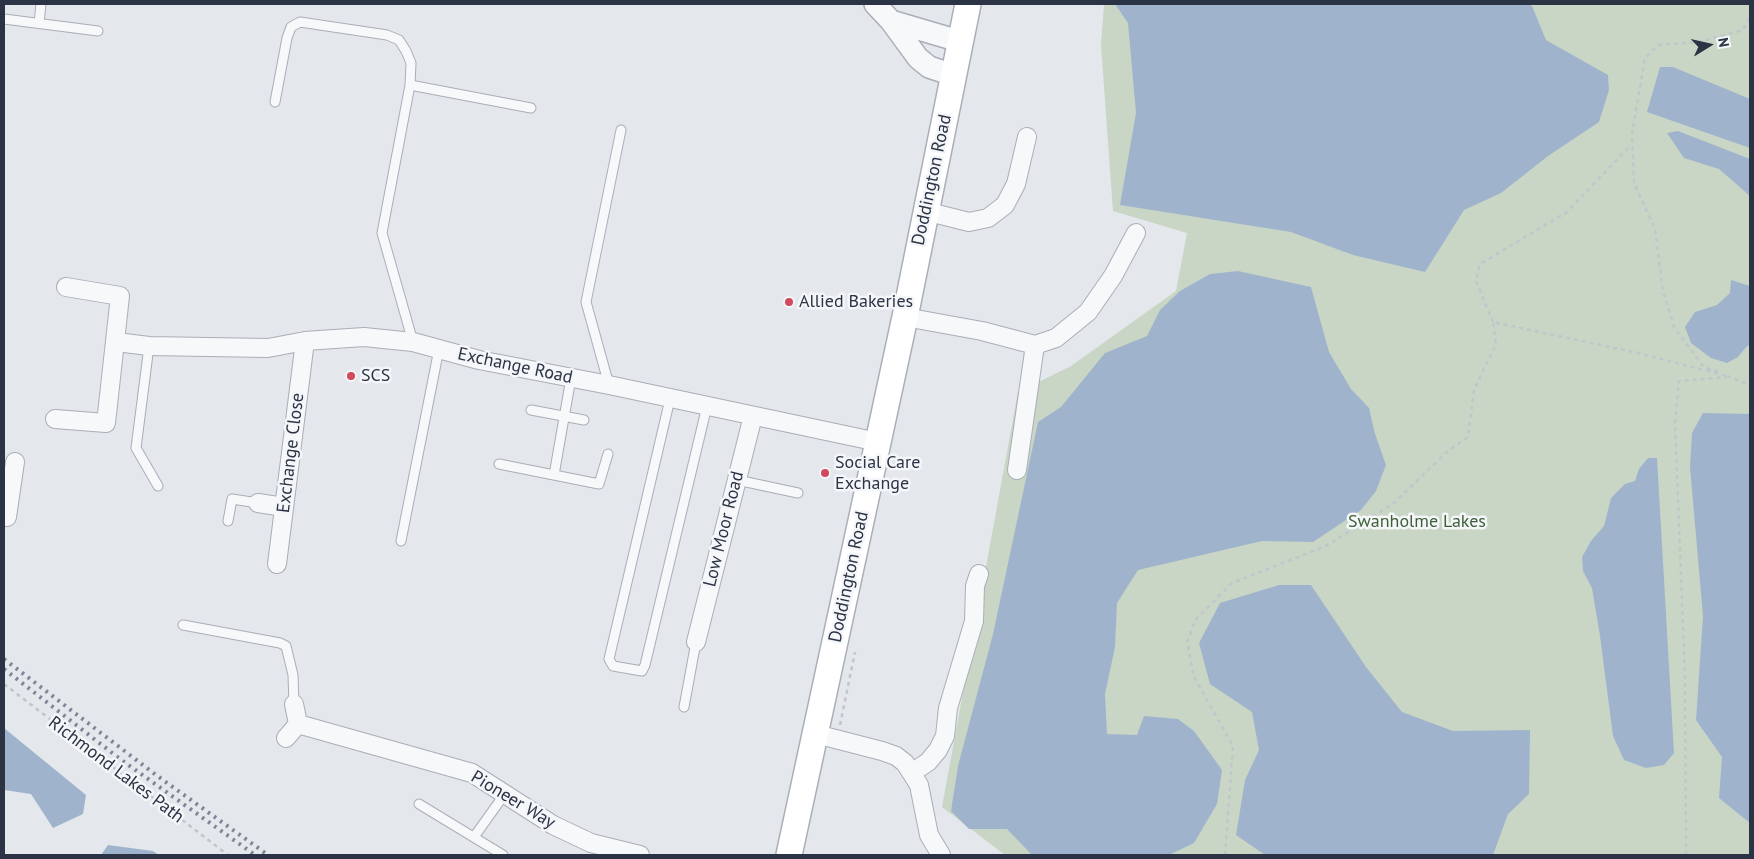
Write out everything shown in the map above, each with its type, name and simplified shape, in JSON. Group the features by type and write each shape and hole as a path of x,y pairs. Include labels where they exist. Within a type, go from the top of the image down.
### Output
{"main road":[{"name":"Doddington Road","path":"789,855 905,317 959,41 968,4"}],"street":[{"path":"875,4 891,21 918,58 929,66 953,75"},
{"path":"891,21 959,41"},
{"path":"925,211 969,222 988,218 1005,205 1016,184 1027,137"},
{"path":"905,317 982,331 1035,346 1056,338 1088,312 1113,276 1136,233"},
{"path":"56,419 106,423 120,296 66,286"},
{"name":"Exchange Road","path":"116,342 149,346 268,348 305,341 364,337 413,342 479,360 609,385 878,442"},
{"name":"Exchange Close","path":"277,564 305,341"},
{"path":"1017,470 1035,346"},
{"name":"Low Moor Road","path":"696,642 753,416"},
{"path":"7,517 7,492 15,462"},
{"path":"258,503 284,507"},
{"path":"913,772 928,762 938,750 945,736 948,708 974,621 975,586 979,574"},
{"path":"286,738 298,724 294,704"},
{"name":"Pioneer Way","path":"298,724 472,773 553,825 591,843 640,855"},
{"path":"816,734 896,756 913,772 919,785 929,835 941,855"}],"lane":[{"path":"39,23 41,4"},
{"path":"4,18 98,31"},
{"path":"275,102 287,38 291,27 300,22 387,35 400,40 411,63 410,85 382,233 413,342"},
{"path":"410,85 530,108"},
{"path":"609,385 586,302 621,130"},
{"path":"149,346 136,448 158,486"},
{"path":"401,540 439,349"},
{"path":"554,475 571,378"},
{"path":"670,399 609,659 613,666 642,671 645,665 707,406"},
{"path":"531,410 584,420"},
{"path":"499,464 599,484 608,454"},
{"path":"737,480 798,493"},
{"path":"228,521 232,499 258,503"},
{"path":"183,625 280,643 286,646 293,675 294,704"},
{"path":"684,707 696,642"},
{"path":"474,837 504,795"},
{"path":"419,804 503,855"}],"path":[{"path":"1750,17 1743,30 1698,42 1658,45 1645,58 1632,134 1634,183 1655,228 1663,291 1674,327 1704,366 1750,385"},
{"path":"1225,855 1233,746 1194,677 1187,642 1196,619 1232,583 1326,546 1394,503 1448,451 1468,437 1474,390 1496,344 1493,322 1476,281 1480,264 1568,212 1632,144"},
{"path":"1493,322 1638,352 1727,376"},
{"path":"1686,855 1685,678 1675,422 1679,381 1727,376"},
{"name":"Richmond Lakes Path","path":"4,684 228,855"}],"green space":[{"name":"Swanholme Lakes","path":"1104,4 1750,4 1750,855 1005,855 942,807 1018,392 1071,366 1176,291 1187,233 1113,211 1101,45"}],"water":[{"path":"1115,4 1528,4 1532,6 1546,40 1608,75 1609,90 1599,122 1548,156 1501,193 1464,210 1425,272 1353,255 1291,232 1120,205 1136,113 1128,23"},
{"path":"1660,67 1673,67 1750,99 1750,148 1647,112"},
{"path":"1678,131 1750,159 1750,196 1719,169 1684,158 1667,133"},
{"path":"1238,271 1311,287 1329,352 1351,389 1369,408 1375,434 1386,465 1376,491 1361,510 1313,542 1262,541 1138,570 1117,603 1115,647 1105,694 1107,734 1137,735 1144,716 1178,719 1194,731 1222,770 1217,804 1194,843 1169,855 1032,855 1007,829 969,829 951,811 958,766 993,634 1038,422 1061,407 1105,353 1147,336 1160,310 1180,291 1210,274"},
{"path":"1731,280 1750,286 1750,345 1738,357 1727,363 1711,358 1691,343 1685,327 1695,312 1717,305 1730,293"},
{"path":"1703,413 1750,414 1750,823 1719,798 1722,757 1696,720 1703,616 1690,467 1692,433"},
{"path":"1648,458 1657,458 1674,753 1664,765 1646,768 1624,760 1613,736 1592,588 1583,571 1582,557 1591,541 1604,526 1611,498 1625,484 1635,481 1639,469"},
{"path":"1279,585 1311,585 1366,667 1402,712 1453,731 1530,730 1529,794 1508,814 1493,855 1265,855 1236,835 1245,780 1259,750 1252,712 1210,684 1199,643 1220,603"},
{"path":"4,728 86,795 83,814 53,828 31,794 4,790"},
{"path":"108,845 153,851 159,855 101,855"}],"railway":[{"path":"4,659 156,775 268,855"},
{"path":"4,669 120,759 255,855"}],"place":[{"name":"Allied Bakeries","path":"789,302"},
{"name":"SCS","path":"351,376"},
{"name":"Social Care Exchange","path":"825,473"}]}
